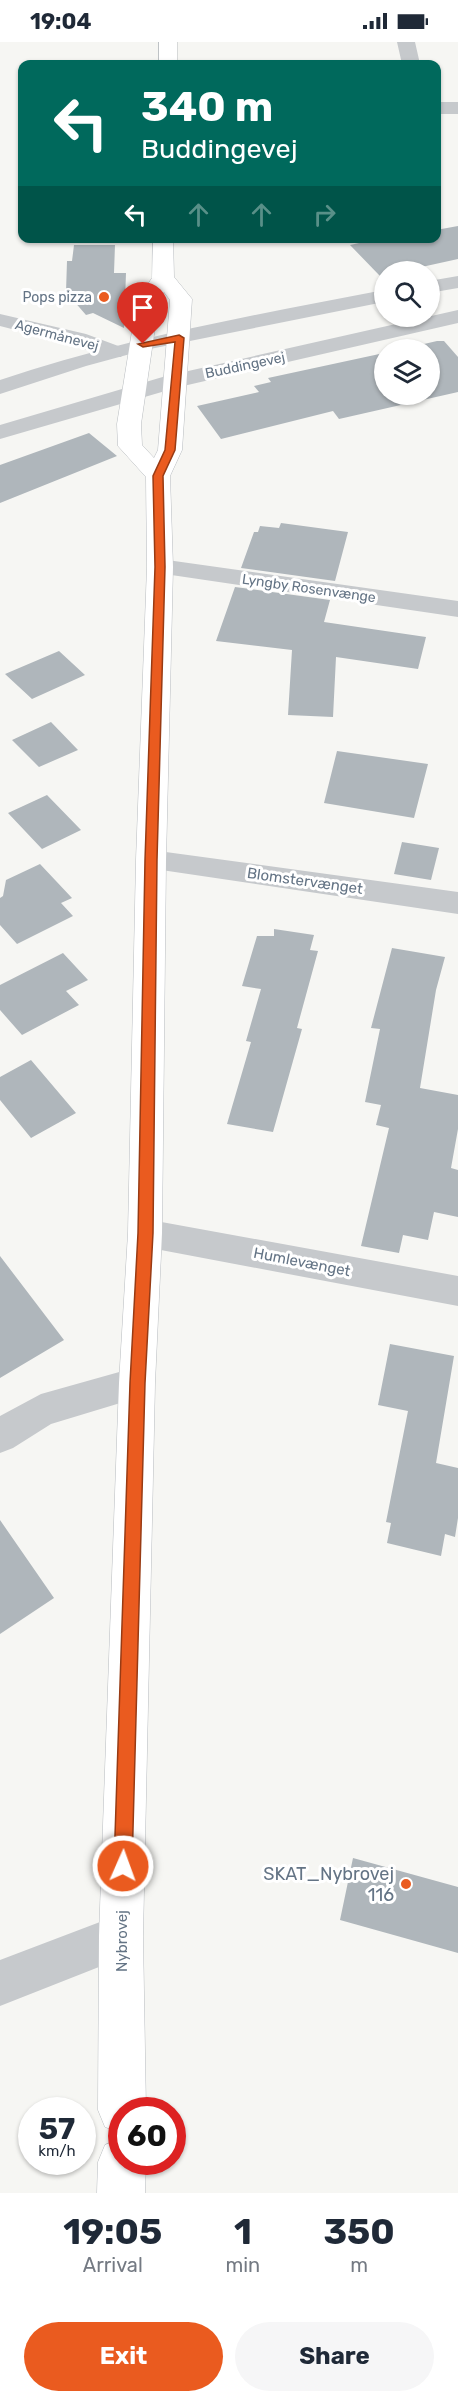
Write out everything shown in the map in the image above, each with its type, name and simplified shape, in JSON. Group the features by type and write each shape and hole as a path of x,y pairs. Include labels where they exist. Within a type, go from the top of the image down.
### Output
{"main road":[{"path":"168,42 168,60"},
{"path":"158,476 130,446 129,424 148,300 163,278 164,243"},
{"name":"Nybrovej","path":"122,2097 121,1936 137,1383 145,1233 151,860 160,567 158,476 170,450 181,299 163,278"},
{"path":"121,2193 122,2175"}],"street":[{"path":"406,42 410,60"},
{"path":"441,108 458,108"},
{"path":"440,285 458,282"},
{"path":"0,387 143,344 374,298"},
{"name":"Buddingevej","path":"0,432 174,381 458,316"},
{"name":"Agermånevej","path":"0,320 78,339 113,352"},
{"name":"Lyngby Rosenvænge","path":"160,567 458,609"},
{"name":"Blomstervænget","path":"151,860 458,903"},
{"name":"Humlevænget","path":"145,1233 458,1292"},
{"path":"0,1436 41,1411 137,1383"},
{"path":"0,1983 121,1936"}],"building":[{"path":"458,226 458,259 440,263 440,261 374,261 374,270 350,245 359,243 441,243 441,229"},
{"path":"74,245 115,245 114,273 126,273 124,328 93,313 86,315 66,292 67,261 72,261"},
{"path":"440,341 444,341 458,357 458,392 440,396"},
{"path":"374,355 374,405 401,405 339,419 333,411 221,439 197,406 259,392 254,386 271,382 268,378"},
{"path":"89,433 117,456 0,503 0,465"},
{"path":"281,523 348,532 335,581 241,568 254,532 258,532 260,526 279,528"},
{"path":"235,587 330,600 324,622 426,637 418,669 336,657 333,717 288,715 292,650 216,641"},
{"path":"59,651 85,675 32,699 5,674"},
{"path":"51,722 78,750 39,767 12,740"},
{"path":"337,751 428,764 414,818 324,803"},
{"path":"47,795 81,830 42,849 8,813"},
{"path":"402,842 439,848 431,880 394,874"},
{"path":"40,864 72,898 61,903 73,916 17,944 0,925 0,898 3,896 6,880"},
{"path":"274,929 314,935 310,950 318,951 297,1028 302,1029 273,1132 227,1124 251,1042 246,1041 261,989 242,986 257,936 274,936"},
{"path":"392,948 445,957 436,990 420,1088 458,1095 458,1129 451,1168 458,1170 458,1217 434,1212 428,1240 403,1235 399,1253 361,1246 389,1128 376,1125 381,1105 365,1102 380,1029 371,1028"},
{"path":"63,953 88,980 66,991 79,1005 22,1035 0,1010 0,985"},
{"path":"31,1060 76,1113 31,1138 0,1100 0,1077"},
{"path":"0,1256 64,1340 0,1378"},
{"path":"390,1344 454,1356 436,1463 458,1468 458,1518 455,1537 445,1534 441,1556 387,1543 391,1523 386,1522 408,1411 378,1405"},
{"path":"0,1520 54,1598 0,1634"},
{"path":"353,1858 458,1887 458,1953 340,1920"}],"place":[{"name":"Pops pizza","path":"104,297"},
{"name":"SKAT_Nybrovej 116","path":"406,1884"}],"route":[{"path":"123,1866 137,1383 145,1233 151,860 160,567 158,476 170,450 171,412 179,338 143,344"}]}
